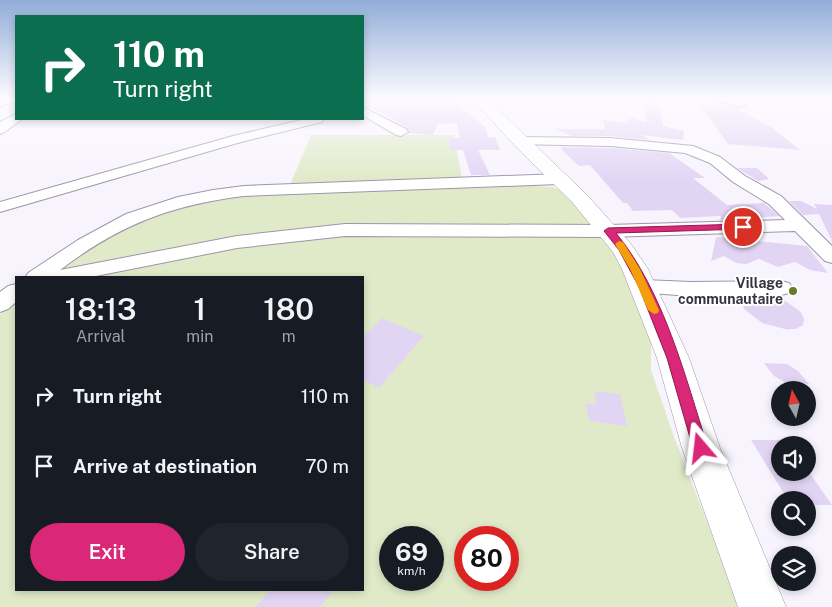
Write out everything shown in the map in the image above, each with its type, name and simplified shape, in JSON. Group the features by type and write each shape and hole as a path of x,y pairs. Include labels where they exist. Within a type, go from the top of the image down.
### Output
{"highway":[{"path":"506,125 580,198 623,249 644,287 673,358 701,448 762,607"}],"street":[{"path":"0,206 238,139 300,125"},
{"path":"389,125 401,132"},
{"path":"520,140 610,142 688,148 715,160 739,179 775,200 832,256"},
{"path":"38,276 93,237 136,215 175,202 210,194 244,191 559,179"},
{"path":"60,276 237,242 345,230 608,231 800,225"},
{"path":"0,284 15,283"},
{"path":"644,287 691,290 781,288"},
{"path":"0,304 15,292"}],"green space":[{"path":"311,135 454,135 463,184 290,185"},
{"path":"495,184 553,187 578,198 598,216 651,326 651,370 673,434 740,607 0,607 0,314 15,302 15,591 364,591 364,276 46,276 107,235 161,210 216,196"}],"building":[{"path":"404,125 437,125 433,135 409,133 407,127"},
{"path":"457,125 483,125 488,137 495,137 500,150 478,150 490,175 471,175 463,150 450,150 449,138 460,138"},
{"path":"604,125 663,125 684,131 683,140 642,135 649,140 610,136 572,136 555,129 605,129"},
{"path":"714,125 768,125 800,150 728,144"},
{"path":"561,147 610,148 669,153 705,178 693,178 727,205 764,203 779,216 720,220 721,216 680,218 672,210 633,211 627,203 623,203 590,165 579,166"},
{"path":"737,168 757,168 769,179 758,181"},
{"path":"789,201 801,201 817,209 814,204 832,205 832,241 819,214 803,215"},
{"path":"716,237 807,246 828,273 810,270 795,262 778,267 759,259 746,264 736,263 724,256 711,261"},
{"path":"744,297 776,297 783,299 801,312 804,319 803,325 789,330 762,323 744,309 742,303"},
{"path":"382,318 424,336 379,388 364,380 364,336"},
{"path":"764,363 787,364 798,371 806,381 783,381 774,376"},
{"path":"594,391 620,394 627,426 589,421 586,403 596,405"},
{"path":"751,440 771,440 771,472"},
{"path":"776,481 815,481 832,505 816,505 816,491 782,491"},
{"path":"270,591 333,591 320,607 255,607"}],"slow traffic":[{"path":"619,244 635,269 654,310"}],"place":[{"name":"Village communautaire","path":"793,291"}],"route":[{"path":"701,448 673,358 644,287 623,249 608,231 743,227"}]}
